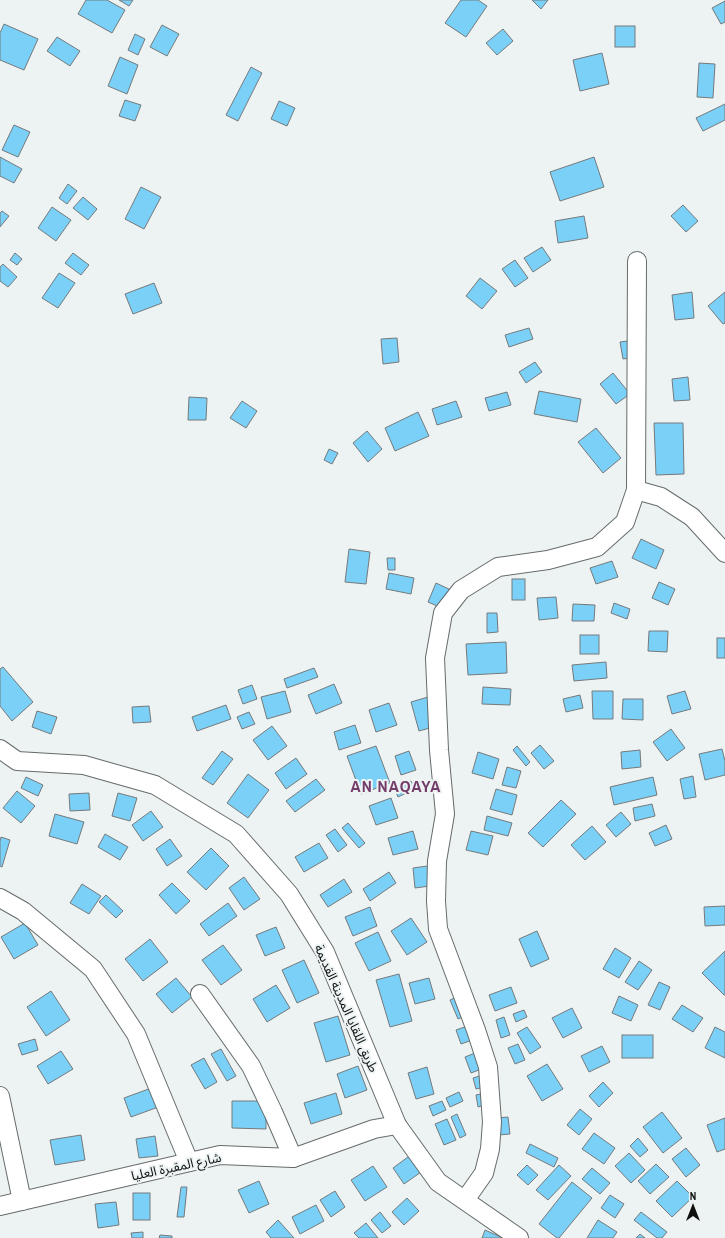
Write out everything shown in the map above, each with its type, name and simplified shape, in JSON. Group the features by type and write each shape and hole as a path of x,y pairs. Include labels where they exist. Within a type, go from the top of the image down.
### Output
{"street":[{"path":"465,1200 484,1173 490,1149 492,1122 488,1067 476,1030 438,929 436,901 437,861 445,814 438,750 435,658 443,613 461,590 498,567 548,560 597,547 625,522 636,490 637,261"},
{"path":"636,490 661,497 692,517 725,553"},
{"name":"طريق اللقايا المدينة القديمة","path":"0,749 17,761 84,765 155,784 236,834 289,894 325,952 397,1125 438,1182 519,1238"},
{"path":"0,898 23,910 93,969 136,1034 189,1162"},
{"path":"200,994 250,1066 273,1112 293,1158"},
{"path":"0,1096 22,1201"},
{"name":"شارع المقبرة العليا","path":"0,1206 220,1155 293,1158 374,1129 397,1125"}],"building":[{"path":"86,0 107,0 125,10 112,33 78,14"},
{"path":"119,0 133,0 129,6"},
{"path":"461,0 478,0 487,6 466,37 445,23"},
{"path":"532,0 548,0 541,9"},
{"path":"725,1 725,22 721,24 712,8"},
{"path":"4,24 38,39 24,70 0,60 0,33"},
{"path":"162,25 179,34 167,56 150,47"},
{"path":"615,26 635,26 635,47 615,47"},
{"path":"503,29 513,41 497,55 486,43"},
{"path":"135,34 145,39 138,55 128,50"},
{"path":"57,37 80,51 70,66 47,51"},
{"path":"602,53 609,84 580,91 573,60"},
{"path":"120,57 138,65 127,94 108,86"},
{"path":"699,63 715,64 713,98 697,97"},
{"path":"251,67 262,73 238,121 226,115"},
{"path":"125,100 141,105 135,121 119,116"},
{"path":"279,101 295,108 287,126 271,119"},
{"path":"725,104 725,120 703,131 696,118"},
{"path":"14,125 30,132 18,157 2,150"},
{"path":"0,157 22,169 14,183 0,176"},
{"path":"594,157 604,187 560,201 550,172"},
{"path":"68,184 77,191 67,204 59,198"},
{"path":"141,187 161,197 144,229 125,219"},
{"path":"83,197 97,209 88,220 73,208"},
{"path":"683,205 698,221 686,232 671,216"},
{"path":"52,207 71,220 56,241 38,228"},
{"path":"2,211 9,216 0,227 0,213"},
{"path":"584,216 588,238 558,243 555,221"},
{"path":"542,247 551,260 533,272 524,258"},
{"path":"15,253 22,259 17,265 10,260"},
{"path":"73,253 89,265 81,275 65,263"},
{"path":"515,260 528,278 515,287 502,269"},
{"path":"3,264 17,277 8,287 0,281 0,267"},
{"path":"59,273 75,283 58,308 42,298"},
{"path":"480,278 497,291 482,309 466,296"},
{"path":"154,283 162,303 133,314 125,294"},
{"path":"692,292 694,318 675,320 672,295"},
{"path":"725,292 725,323 723,324 708,306"},
{"path":"529,328 533,339 509,347 505,335"},
{"path":"397,338 399,362 383,364 381,339"},
{"path":"635,340 638,357 623,359 620,342"},
{"path":"535,362 542,372 526,383 519,372"},
{"path":"613,373 630,394 616,404 600,384"},
{"path":"688,377 690,400 674,401 672,379"},
{"path":"539,391 581,399 577,422 534,414"},
{"path":"507,392 511,405 489,411 485,398"},
{"path":"189,397 207,398 206,420 188,420"},
{"path":"242,401 257,411 246,428 230,418"},
{"path":"456,401 462,417 437,425 432,409"},
{"path":"418,412 429,436 395,451 385,428"},
{"path":"654,423 683,423 684,474 656,475"},
{"path":"596,428 621,458 603,473 578,442"},
{"path":"367,431 382,449 368,462 353,443"},
{"path":"329,449 338,453 332,464 324,460"},
{"path":"641,539 664,550 656,569 632,558"},
{"path":"349,549 370,552 366,584 345,582"},
{"path":"387,558 395,558 395,570 388,570"},
{"path":"612,561 618,577 596,584 590,568"},
{"path":"389,573 414,578 411,594 386,589"},
{"path":"512,579 525,579 525,600 512,600"},
{"path":"659,582 675,589 668,605 652,598"},
{"path":"436,583 451,590 442,608 428,602"},
{"path":"556,597 558,618 539,620 537,598"},
{"path":"614,603 630,609 627,619 611,613"},
{"path":"573,604 595,605 594,621 572,621"},
{"path":"487,613 497,613 498,632 487,633"},
{"path":"649,631 668,631 667,652 648,651"},
{"path":"580,635 599,635 599,654 580,654"},
{"path":"717,638 725,638 725,658 717,658"},
{"path":"506,642 507,673 468,675 466,644"},
{"path":"606,662 607,678 574,681 572,665"},
{"path":"3,667 33,702 12,721 0,706 0,669"},
{"path":"314,668 318,677 287,688 284,679"},
{"path":"334,684 342,703 316,714 308,695"},
{"path":"252,685 257,699 243,704 238,690"},
{"path":"483,687 511,689 510,705 482,704"},
{"path":"285,691 291,712 267,719 261,697"},
{"path":"592,691 613,691 613,719 593,719"},
{"path":"685,691 691,709 672,714 667,696"},
{"path":"580,695 583,708 566,712 563,699"},
{"path":"428,697 437,726 419,731 411,702"},
{"path":"623,699 643,699 643,720 622,719"},
{"path":"389,703 397,725 376,732 369,710"},
{"path":"226,705 231,719 197,731 192,717"},
{"path":"149,706 151,722 133,723 132,707"},
{"path":"37,711 57,717 51,734 32,727"},
{"path":"249,712 255,724 242,729 237,717"},
{"path":"355,725 361,743 339,750 334,732"},
{"path":"272,726 287,746 268,760 253,740"},
{"path":"671,729 685,748 667,761 653,742"},
{"path":"540,745 554,761 544,769 531,753"},
{"path":"376,746 390,783 361,794 347,756"},
{"path":"517,746 530,762 526,766 513,750"},
{"path":"722,749 725,761 725,775 705,780 699,754"},
{"path":"640,750 641,767 622,769 621,752"},
{"path":"222,751 233,759 213,785 202,778"},
{"path":"409,751 416,770 401,775 395,756"},
{"path":"478,752 499,759 493,779 472,773"},
{"path":"296,758 307,774 286,789 275,773"},
{"path":"507,767 521,771 516,788 502,785"},
{"path":"248,774 269,790 248,818 227,803"},
{"path":"693,776 696,797 684,799 680,779"},
{"path":"26,777 43,785 38,796 21,788"},
{"path":"653,777 657,795 614,805 610,787"},
{"path":"316,779 325,790 295,812 286,801"},
{"path":"411,781 415,789 398,797 394,788"},
{"path":"496,789 517,795 512,815 490,809"},
{"path":"17,791 35,806 21,823 3,808"},
{"path":"89,793 90,810 70,811 69,794"},
{"path":"118,793 137,798 130,821 112,816"},
{"path":"391,798 398,818 376,825 369,806"},
{"path":"561,800 576,814 543,847 528,833"},
{"path":"652,804 655,816 635,821 633,808"},
{"path":"151,811 163,827 143,841 132,825"},
{"path":"621,812 631,824 616,837 606,825"},
{"path":"55,814 84,822 77,844 49,836"},
{"path":"487,816 512,823 508,836 484,830"},
{"path":"348,823 365,843 359,848 342,828"},
{"path":"666,825 672,839 655,846 649,833"},
{"path":"592,826 606,842 585,860 571,845"},
{"path":"335,829 347,845 338,852 326,835"},
{"path":"413,831 418,849 393,855 388,838"},
{"path":"471,831 493,836 488,855 466,850"},
{"path":"105,834 128,847 120,860 98,847"},
{"path":"1,837 10,840 2,867 0,866"},
{"path":"170,839 182,856 167,866 156,849"},
{"path":"319,843 328,858 304,872 295,857"},
{"path":"211,848 229,866 206,890 187,872"},
{"path":"442,864 445,884 415,888 413,868"},
{"path":"389,872 396,883 370,901 363,889"},
{"path":"244,877 260,899 244,910 229,888"},
{"path":"344,879 352,892 328,907 320,895"},
{"path":"172,883 190,901 176,914 159,895"},
{"path":"82,884 101,896 89,914 70,903"},
{"path":"106,895 123,911 116,918 99,902"},
{"path":"228,903 237,916 209,936 200,924"},
{"path":"725,906 725,925 705,926 704,907"},
{"path":"370,907 377,926 353,936 345,917"},
{"path":"411,918 427,942 407,955 391,931"},
{"path":"25,923 38,945 14,959 1,937"},
{"path":"276,927 285,948 265,956 256,935"},
{"path":"537,931 549,959 531,967 519,939"},
{"path":"378,932 391,961 369,971 355,943"},
{"path":"150,939 168,962 143,981 125,959"},
{"path":"223,945 242,970 221,985 202,960"},
{"path":"615,948 631,958 619,978 603,969"},
{"path":"725,951 725,995 724,995 702,973"},
{"path":"304,960 319,993 297,1003 282,970"},
{"path":"639,961 652,970 638,990 625,982"},
{"path":"399,974 412,1021 390,1027 376,980"},
{"path":"176,978 192,997 172,1013 156,994"},
{"path":"429,978 435,999 415,1004 409,983"},
{"path":"659,982 670,987 660,1010 648,1005"},
{"path":"276,985 290,1008 267,1022 253,999"},
{"path":"511,987 517,1003 495,1011 489,995"},
{"path":"51,991 70,1020 46,1036 27,1007"},
{"path":"467,992 476,1011 458,1019 450,1000"},
{"path":"619,996 638,1005 631,1021 612,1013"},
{"path":"682,1005 703,1018 693,1032 672,1019"},
{"path":"572,1008 582,1028 563,1038 552,1018"},
{"path":"524,1010 527,1017 516,1022 513,1014"},
{"path":"338,1016 350,1055 326,1062 314,1023"},
{"path":"504,1017 510,1035 501,1038 496,1020"},
{"path":"476,1023 481,1037 461,1044 456,1030"},
{"path":"527,1027 541,1047 530,1054 517,1033"},
{"path":"715,1027 725,1032 725,1058 705,1048"},
{"path":"622,1035 653,1035 653,1058 622,1058"},
{"path":"35,1039 38,1050 22,1055 18,1044"},
{"path":"518,1044 525,1060 515,1064 508,1048"},
{"path":"602,1046 610,1062 589,1072 581,1056"},
{"path":"221,1049 236,1076 227,1081 211,1054"},
{"path":"485,1049 492,1065 471,1073 465,1057"},
{"path":"61,1051 73,1069 48,1084 37,1066"},
{"path":"204,1058 217,1082 205,1089 191,1065"},
{"path":"547,1064 563,1089 542,1101 527,1076"},
{"path":"358,1066 367,1090 345,1098 337,1074"},
{"path":"427,1067 434,1094 416,1099 408,1073"},
{"path":"490,1073 493,1085 476,1089 473,1078"},
{"path":"603,1082 613,1093 599,1107 589,1096"},
{"path":"154,1087 161,1106 131,1117 124,1098"},
{"path":"459,1092 463,1101 450,1107 446,1098"},
{"path":"336,1093 342,1114 311,1124 304,1103"},
{"path":"485,1093 488,1104 478,1107 476,1095"},
{"path":"232,1101 266,1101 266,1129 232,1128"},
{"path":"442,1101 446,1110 433,1116 429,1106"},
{"path":"580,1109 592,1119 579,1135 567,1125"},
{"path":"662,1112 682,1138 663,1153 643,1127"},
{"path":"457,1114 466,1135 460,1138 451,1117"},
{"path":"508,1117 510,1134 487,1136 485,1119"},
{"path":"725,1118 725,1149 717,1152 707,1125"},
{"path":"447,1119 456,1140 444,1145 435,1124"},
{"path":"594,1133 615,1148 604,1164 582,1149"},
{"path":"81,1135 85,1160 55,1165 50,1140"},
{"path":"155,1136 158,1156 139,1158 136,1139"},
{"path":"638,1138 648,1150 640,1157 630,1146"},
{"path":"530,1144 558,1158 554,1167 526,1153"},
{"path":"686,1148 700,1165 686,1177 672,1159"},
{"path":"629,1153 645,1170 631,1183 615,1166"},
{"path":"412,1154 424,1170 404,1184 393,1168"},
{"path":"656,1164 669,1177 650,1194 638,1181"},
{"path":"527,1165 538,1175 528,1185 517,1175"},
{"path":"559,1165 571,1176 548,1200 536,1190"},
{"path":"373,1166 387,1187 365,1201 351,1180"},
{"path":"592,1168 610,1183 600,1194 582,1179"},
{"path":"259,1181 269,1204 249,1213 238,1190"},
{"path":"677,1181 693,1197 672,1217 656,1201"},
{"path":"572,1182 592,1198 559,1238 557,1238 539,1224"},
{"path":"181,1187 187,1187 184,1217 177,1217"},
{"path":"335,1191 345,1207 331,1217 320,1200"},
{"path":"133,1193 150,1193 150,1220 133,1220"},
{"path":"610,1195 624,1204 615,1218 601,1208"},
{"path":"407,1198 419,1211 404,1225 392,1212"},
{"path":"116,1202 119,1225 98,1228 95,1204"},
{"path":"316,1205 324,1221 300,1234 292,1217"},
{"path":"380,1212 391,1226 382,1233 371,1220"},
{"path":"641,1212 667,1232 662,1238 657,1238 634,1220"},
{"path":"278,1220 294,1238 271,1238 266,1232"},
{"path":"598,1220 617,1232 613,1238 587,1238"},
{"path":"366,1223 378,1238 359,1238 354,1233"},
{"path":"485,1230 503,1238 482,1238"},
{"path":"143,1232 143,1238 132,1238 131,1233"},
{"path":"640,1234 645,1238 636,1238"},
{"path":"160,1235 172,1236 172,1238 159,1238"}],"district":[{"name":"AN NAQAYA","path":"396,786"}]}
